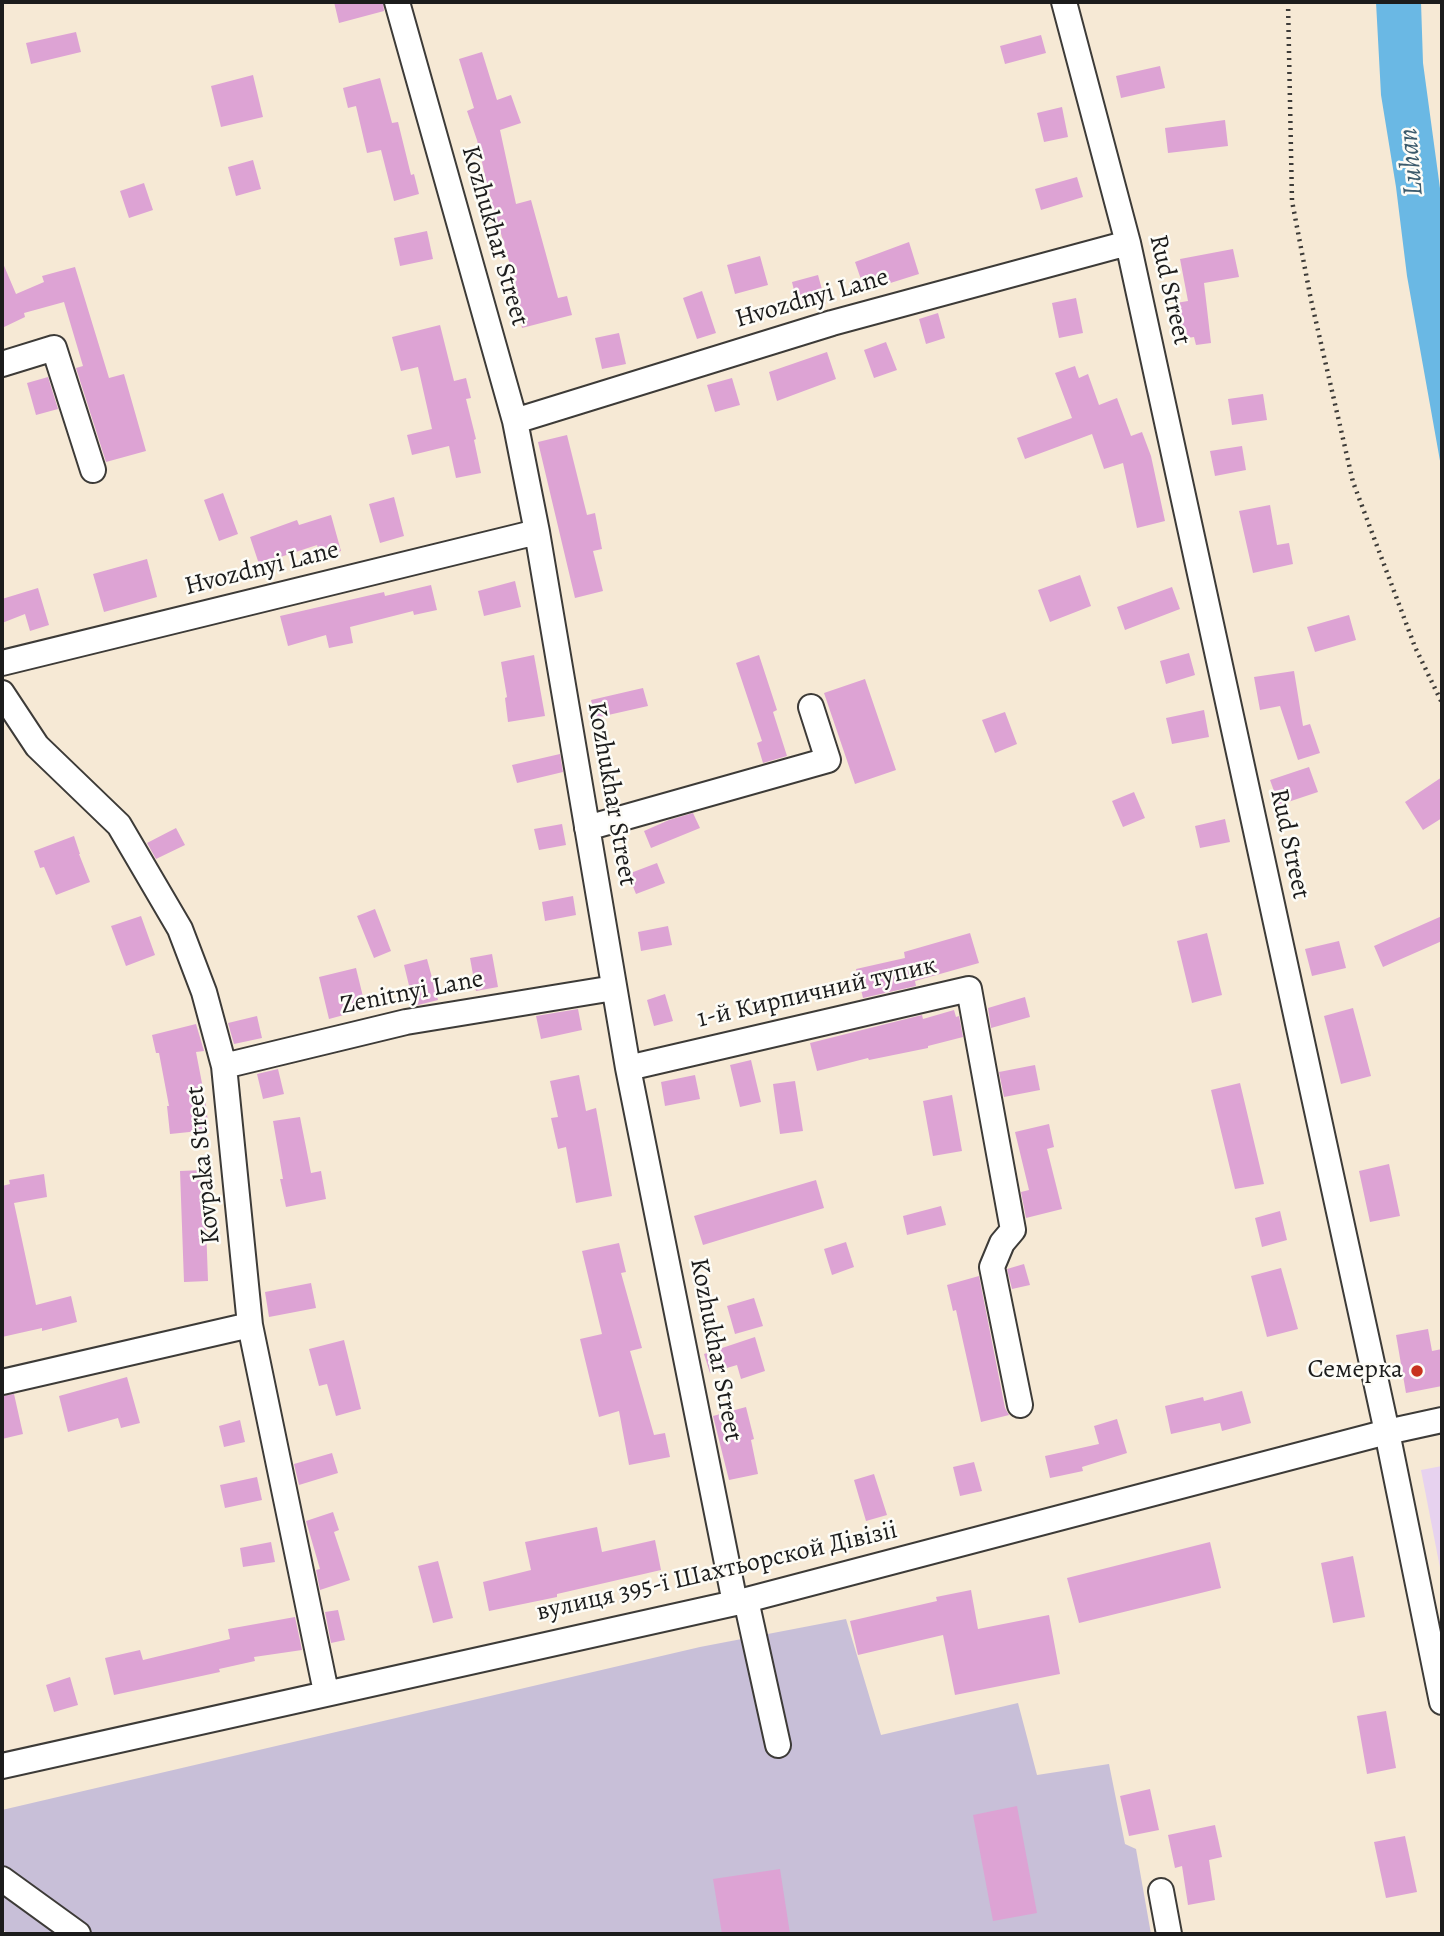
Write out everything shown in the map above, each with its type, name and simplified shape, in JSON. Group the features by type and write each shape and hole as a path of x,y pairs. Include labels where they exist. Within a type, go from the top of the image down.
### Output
{"street":[{"name":"Kozhukhar Street","path":"397,2 515,421 537,532 628,1068 741,1601 778,1745"},
{"name":"Rud Street","path":"1064,2 1128,243 1387,1432 1442,1702"},
{"name":"Hvozdnyi Lane","path":"515,421 832,323 1128,243"},
{"path":"2,364 54,348 93,470"},
{"name":"Hvozdnyi Lane","path":"2,663 537,532"},
{"name":"Kovpaka Street","path":"2,693 37,747 120,825 180,929 204,992 224,1066 250,1325 326,1692"},
{"path":"587,828 828,760 811,707"},
{"name":"Zenitnyi Lane","path":"224,1066 406,1022 614,988"},
{"name":"1-й Кирпичний тупик","path":"628,1068 969,989 1013,1230 1002,1243 992,1267 1020,1405"},
{"path":"2,1382 250,1325"},
{"name":"вулиця 395-ї Шахтьорской Дівізіі","path":"2,1766 741,1601 1387,1432 1442,1420"},
{"path":"2,1879 78,1934"},
{"path":"1161,1891 1169,1934"}],"path":[{"path":"1287,2 1292,201 1311,300 1353,482 1415,647 1442,703"}],"shaded area":[{"path":"1442,1466 1442,1578 1421,1470"},
{"path":"846,1619 881,1735 1018,1703 1037,1775 1109,1764 1125,1844 1136,1849 1151,1934 8,1934 2,1929 2,1810 700,1647"}],"water":[{"name":"Luhan","path":"1376,2 1421,2 1423,63 1442,203 1442,472 1407,276 1381,95"}],"building":[{"path":"334,2 383,2 384,11 339,23"},
{"path":"76,32 81,52 31,64 26,43"},
{"path":"1041,35 1046,53 1005,64 1000,46"},
{"path":"482,52 497,100 511,95 521,123 500,130 516,204 531,200 558,298 567,296 572,315 522,328 517,308 520,308 509,269 511,268 467,111 474,108 459,59"},
{"path":"1160,66 1165,88 1121,98 1116,76"},
{"path":"253,75 263,117 221,127 211,86"},
{"path":"380,78 392,123 398,122 411,175 414,174 419,194 394,201 381,150 367,153 356,106 348,108 343,88"},
{"path":"1062,107 1068,137 1044,142 1037,113"},
{"path":"1225,120 1228,146 1168,153 1165,128"},
{"path":"253,160 261,189 236,196 228,167"},
{"path":"1077,177 1083,197 1041,210 1035,189"},
{"path":"144,183 153,210 129,218 120,191"},
{"path":"427,231 433,259 400,266 394,238"},
{"path":"909,242 919,274 865,291 855,262"},
{"path":"1233,249 1239,277 1204,283 1211,343 1196,345 1194,337 1181,339 1176,303 1188,301 1180,259"},
{"path":"760,256 768,285 735,294 727,265"},
{"path":"2,261 16,294 44,282 42,276 75,267 109,378 124,374 146,451 106,462 76,368 83,366 64,302 24,313 25,317 2,328"},
{"path":"818,275 826,304 799,311 792,282"},
{"path":"702,291 716,333 697,339 683,298"},
{"path":"1076,298 1083,333 1059,338 1052,303"},
{"path":"938,313 945,338 926,344 919,319"},
{"path":"440,325 454,381 466,378 471,398 466,399 481,473 456,478 449,446 412,455 407,435 432,429 418,367 401,371 392,337"},
{"path":"619,333 626,364 602,369 595,338"},
{"path":"886,342 897,370 874,378 864,350"},
{"path":"827,352 836,379 777,401 769,372"},
{"path":"1075,366 1079,378 1088,374 1099,405 1117,398 1131,436 1142,432 1151,456 1165,521 1137,528 1123,463 1104,469 1092,434 1025,459 1017,438 1072,418 1055,373"},
{"path":"48,377 58,409 36,415 27,383"},
{"path":"732,378 740,405 715,412 707,385"},
{"path":"1263,394 1267,420 1232,425 1228,399"},
{"path":"567,435 587,515 595,513 602,549 593,551 603,591 575,598 538,442"},
{"path":"1242,446 1246,470 1215,476 1210,451"},
{"path":"223,493 238,534 219,541 204,500"},
{"path":"394,497 404,536 380,543 369,504"},
{"path":"1270,505 1277,545 1289,543 1293,564 1253,573 1239,511"},
{"path":"331,515 341,551 321,557 317,545 259,564 250,537 297,520 299,525"},
{"path":"147,559 157,597 104,612 93,574"},
{"path":"1080,575 1091,606 1050,622 1038,590"},
{"path":"515,581 521,607 484,616 478,591"},
{"path":"431,585 437,610 414,615 413,611 350,627 353,643 329,648 326,635 288,646 280,616 384,592 385,596"},
{"path":"1172,587 1180,609 1125,630 1117,607"},
{"path":"38,588 49,625 30,631 25,614 2,623 2,599"},
{"path":"1349,615 1356,640 1315,652 1307,627"},
{"path":"1189,653 1195,675 1166,684 1160,661"},
{"path":"534,655 545,716 508,722 501,662"},
{"path":"759,655 777,710 773,712 787,756 763,763 757,743 762,741 736,663"},
{"path":"1294,671 1303,726 1310,724 1320,753 1298,760 1280,706 1260,710 1254,677"},
{"path":"865,679 896,770 855,784 824,693"},
{"path":"643,688 648,706 595,718 591,700"},
{"path":"1204,710 1209,737 1172,744 1166,718"},
{"path":"1005,712 1017,744 995,753 982,720"},
{"path":"560,754 563,772 517,783 512,765"},
{"path":"1309,767 1318,792 1279,805 1270,780"},
{"path":"1442,777 1442,818 1423,830 1405,802"},
{"path":"1134,792 1145,818 1123,827 1112,801"},
{"path":"693,813 700,828 651,848 644,831"},
{"path":"1225,819 1230,842 1200,848 1195,826"},
{"path":"562,824 566,845 539,850 534,829"},
{"path":"176,828 185,845 156,859 147,843"},
{"path":"74,836 90,882 56,895 44,867 40,868 34,851"},
{"path":"657,863 665,883 636,894 628,874"},
{"path":"573,896 576,915 545,921 542,902"},
{"path":"375,909 391,951 374,958 357,916"},
{"path":"141,916 155,955 126,966 111,926"},
{"path":"1442,916 1442,941 1383,967 1374,946"},
{"path":"668,926 672,945 641,951 638,932"},
{"path":"970,933 979,963 915,981 916,986 863,998 856,969 905,958 904,952"},
{"path":"1207,933 1222,995 1192,1003 1177,941"},
{"path":"1339,941 1346,968 1312,976 1305,949"},
{"path":"492,954 498,987 476,991 470,958"},
{"path":"427,959 438,1000 414,1006 404,965"},
{"path":"356,968 366,1009 329,1019 319,977"},
{"path":"665,994 673,1021 654,1026 647,1000"},
{"path":"1025,997 1030,1017 991,1028 988,1008"},
{"path":"1353,1008 1371,1076 1341,1084 1324,1016"},
{"path":"578,1009 582,1030 541,1039 536,1016"},
{"path":"954,1010 956,1017 959,1016 963,1037 928,1048 869,1060 868,1058 817,1071 810,1043 922,1015 923,1019"},
{"path":"257,1016 262,1038 234,1044 228,1023"},
{"path":"196,1024 204,1051 196,1052 209,1130 170,1134 169,1106 159,1053 156,1053 152,1035"},
{"path":"751,1060 761,1102 740,1107 730,1065"},
{"path":"1035,1065 1040,1090 1004,1097 999,1072"},
{"path":"278,1069 284,1094 263,1099 257,1074"},
{"path":"579,1075 586,1111 596,1108 612,1196 576,1203 566,1147 558,1149 551,1118 558,1117 550,1081"},
{"path":"695,1075 700,1099 665,1106 661,1082"},
{"path":"795,1081 803,1131 780,1134 773,1084"},
{"path":"1240,1083 1264,1184 1235,1189 1211,1090"},
{"path":"952,1095 962,1151 933,1156 923,1101"},
{"path":"300,1117 311,1173 321,1171 326,1199 286,1207 273,1121"},
{"path":"1049,1124 1054,1147 1047,1149 1062,1209 1026,1218 1021,1192 1029,1190 1015,1132"},
{"path":"1389,1164 1400,1216 1370,1222 1359,1171"},
{"path":"204,1170 208,1281 184,1282 180,1171"},
{"path":"44,1174 47,1197 14,1203 36,1305 71,1296 77,1322 2,1337 2,1186 10,1184 9,1180"},
{"path":"816,1180 824,1208 703,1245 694,1216"},
{"path":"941,1206 946,1225 907,1235 903,1216"},
{"path":"1280,1211 1287,1240 1262,1247 1255,1218"},
{"path":"846,1242 854,1267 832,1275 824,1249"},
{"path":"619,1243 626,1272 621,1273 642,1348 630,1351 654,1435 665,1433 670,1457 629,1465 619,1411 599,1417 580,1339 602,1334 582,1251"},
{"path":"1024,1264 1030,1285 1012,1289 1007,1269"},
{"path":"1281,1268 1298,1329 1267,1337 1251,1276"},
{"path":"979,1276 1005,1408 1009,1415 981,1422 956,1310 953,1311 947,1285"},
{"path":"311,1283 316,1308 269,1317 265,1292"},
{"path":"754,1298 763,1326 735,1334 727,1306"},
{"path":"1428,1329 1432,1351 1442,1349 1442,1386 1406,1393 1396,1335"},
{"path":"755,1337 765,1371 741,1379 737,1365 710,1373 704,1354"},
{"path":"344,1340 361,1409 336,1416 327,1384 319,1386 309,1349"},
{"path":"127,1377 140,1423 121,1428 118,1418 68,1432 59,1396"},
{"path":"1242,1391 1251,1423 1222,1431 1220,1423 1171,1434 1165,1406 1203,1397 1204,1401"},
{"path":"14,1394 23,1434 2,1439 2,1396"},
{"path":"746,1407 754,1439 751,1440 758,1474 729,1480 713,1416"},
{"path":"1117,1419 1127,1453 1082,1467 1083,1471 1050,1478 1045,1456 1099,1444 1094,1426"},
{"path":"240,1420 245,1442 224,1447 219,1426"},
{"path":"332,1453 338,1473 299,1485 294,1464"},
{"path":"974,1462 982,1491 960,1496 953,1467"},
{"path":"874,1474 887,1515 866,1521 854,1480"},
{"path":"257,1477 262,1500 225,1508 220,1485"},
{"path":"333,1512 339,1530 334,1532 350,1580 320,1590 316,1570 320,1569 306,1521"},
{"path":"597,1527 602,1552 655,1540 661,1570 557,1594 557,1597 489,1611 483,1582 531,1570 525,1542"},
{"path":"271,1542 275,1562 243,1567 240,1548"},
{"path":"1210,1542 1221,1588 1079,1623 1067,1578"},
{"path":"1353,1556 1365,1617 1333,1623 1321,1563"},
{"path":"438,1561 453,1618 433,1623 418,1566"},
{"path":"971,1590 978,1629 1049,1615 1060,1674 955,1695 943,1635 858,1655 850,1621 937,1601 936,1597"},
{"path":"338,1610 345,1640 331,1643 325,1612"},
{"path":"295,1617 302,1650 254,1657 255,1661 219,1669 220,1672 114,1695 105,1658 140,1650 143,1660 230,1639 228,1629"},
{"path":"70,1677 78,1705 54,1712 46,1685"},
{"path":"1386,1711 1396,1768 1367,1774 1357,1716"},
{"path":"1150,1789 1159,1830 1129,1836 1120,1796"},
{"path":"1017,1806 1037,1913 993,1921 973,1815"},
{"path":"1215,1825 1222,1857 1209,1860 1215,1900 1188,1905 1182,1866 1175,1868 1168,1835"},
{"path":"1405,1836 1417,1892 1386,1898 1374,1842"},
{"path":"780,1869 790,1934 722,1934 713,1879"}],"place":[{"name":"Семерка","path":"1417,1371"}]}
